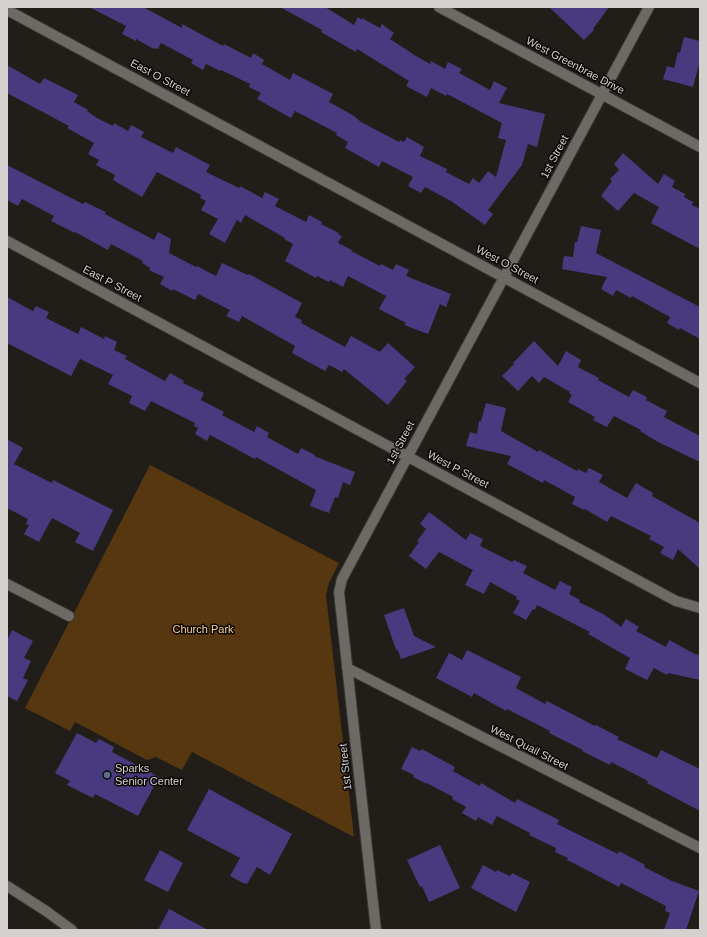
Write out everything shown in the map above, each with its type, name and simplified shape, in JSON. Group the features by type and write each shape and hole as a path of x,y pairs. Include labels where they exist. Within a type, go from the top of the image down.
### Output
{"street":[{"name":"West Greenbrae Drive","path":"439,7 700,147"},
{"name":"1st Street","path":"376,930 347,668 340,592 342,579 649,7"},
{"name":"East O Street","path":"7,10 302,168"},
{"name":"West O Street","path":"302,168 700,383"},
{"name":"East P Street","path":"7,241 206,348"},
{"name":"West P Street","path":"206,348 676,601 700,608"},
{"path":"7,584 69,616"},
{"name":"West Quail Street","path":"347,668 700,848"},
{"path":"7,886 72,930"}],"green space":[{"name":"Church Park","path":"150,465 339,563 329,583 326,595 354,837 192,752 182,770 156,757 147,760 75,722 70,731 25,708"}],"building":[{"path":"89,7 143,7 182,28 182,24 223,46 224,44 251,58 253,53 264,60 262,64 290,80 293,73 333,94 329,102 354,116 361,122 399,142 400,140 404,142 407,137 424,147 420,156 447,169 446,172 469,184 473,178 479,183 488,171 496,177 506,140 498,138 502,123 447,94 446,96 431,88 427,97 406,86 409,81 357,49 356,52 321,32 322,30 280,7 325,7 354,25 358,17 380,28 382,24 394,33 390,39 430,64 431,61 445,69 448,62 462,69 459,73 490,90 494,81 507,88 499,103 545,114 537,147 528,144 522,165 488,210 493,214 485,225 451,201 425,187 421,193 408,186 413,177 382,161 379,167 345,148 348,142 336,135 337,133 295,111 291,118 257,99 261,93 249,87 250,84 206,64 203,70 191,63 193,60 161,43 158,49 154,49 136,39 136,41 122,34 126,26"},
{"path":"549,7 609,7 593,29 594,30 584,40"},
{"path":"684,37 700,41 700,61 693,87 663,79 667,66 674,68"},
{"path":"7,65 40,84 44,78 78,95 74,102 88,110 87,111 97,118 113,126 114,123 128,131 131,125 144,132 141,137 173,153 176,147 210,165 206,172 239,188 240,186 262,198 265,192 279,199 275,206 306,222 309,215 322,222 321,224 342,236 338,243 352,250 351,251 380,266 381,264 393,270 396,264 409,270 406,276 451,294 446,307 440,304 428,334 404,325 406,323 379,309 386,296 348,276 343,287 330,280 329,282 317,276 316,278 285,261 293,244 245,215 241,223 237,220 225,243 209,234 218,219 201,210 206,201 200,198 201,195 157,172 142,197 113,180 115,175 96,165 99,160 88,154 94,143 67,128 69,126 7,93"},
{"path":"623,153 658,184 664,174 675,181 672,187 685,194 684,197 693,202 692,205 700,209 700,249 651,223 659,207 634,193 618,211 601,196 612,181 610,179 619,170 614,164"},
{"path":"7,165 83,204 85,202 106,212 105,214 154,240 158,232 171,239 169,253 196,267 197,266 216,276 222,263 248,275 249,274 302,303 295,317 302,320 301,323 345,347 351,336 380,352 388,343 415,367 404,379 407,381 388,405 344,369 342,372 329,365 325,371 292,353 295,346 242,316 239,322 226,316 230,310 198,294 195,300 173,289 172,291 160,284 164,277 149,270 150,268 142,263 143,261 111,244 108,250 51,221 54,216 22,199 18,206 7,200"},
{"path":"581,226 601,230 596,253 700,307 700,339 667,323 670,317 632,296 631,298 616,290 613,296 601,289 607,277 562,269 564,256 573,257 575,242 577,242"},
{"path":"7,297 33,311 36,306 49,312 46,318 78,334 81,327 104,339 105,336 117,342 114,350 127,356 125,359 165,381 170,373 184,381 183,383 204,393 201,400 224,412 222,415 254,432 257,426 269,433 267,437 298,454 301,448 315,455 314,456 355,472 350,485 343,482 338,498 335,497 329,513 310,506 316,490 256,457 255,459 210,435 207,441 195,434 198,428 194,426 195,423 151,401 145,411 129,403 132,396 108,384 113,375 80,359 71,376 7,343"},
{"path":"534,341 558,366 566,351 581,360 578,367 599,378 598,380 629,397 633,390 647,397 646,400 667,411 664,417 700,436 700,462 658,442 640,431 641,430 614,416 607,427 593,420 595,417 568,402 572,395 569,393 570,392 544,377 539,383 532,376 518,391 502,376"},
{"path":"486,403 506,408 501,431 538,452 539,450 577,471 578,469 586,473 589,468 603,475 599,482 627,498 636,483 653,493 652,496 700,523 700,569 678,549 673,560 660,553 664,547 649,539 651,536 611,516 607,522 585,509 584,510 572,504 575,497 544,480 543,483 507,464 511,456 466,446 470,432 477,434 479,421 481,421"},
{"path":"7,439 23,448 14,464 52,483 53,480 113,510 93,551 75,542 80,533 52,518 39,542 24,534 29,525 26,524 28,519 7,508"},
{"path":"429,512 466,540 470,533 483,539 480,546 512,562 514,560 527,566 523,573 555,590 560,581 572,587 569,594 580,600 579,602 605,615 621,627 626,619 639,627 636,631 666,647 669,640 695,654 700,655 700,680 668,673 667,675 654,668 647,680 625,669 630,658 588,634 590,632 537,605 535,610 533,609 526,620 513,613 520,601 516,599 517,597 490,582 484,594 465,585 473,570 439,552 426,569 409,556 419,542 417,541 426,529 420,524"},
{"path":"404,608 414,636 436,647 401,659 384,615"},
{"path":"12,630 33,641 24,658 31,661 23,678 28,680 17,701 7,696 7,640"},
{"path":"467,650 521,677 516,688 545,704 547,701 619,737 617,739 657,758 661,750 700,769 700,811 647,783 648,781 611,762 610,765 582,751 583,750 549,733 550,731 507,709 506,711 474,693 472,697 436,678 449,653 462,660"},
{"name":"Sparks Senior Center","path":"77,733 96,743 99,739 114,747 112,752 159,777 138,816 95,794 93,798 67,785 70,781 55,773"},
{"path":"412,747 420,751 422,749 455,767 453,771 480,786 481,783 515,803 517,799 559,820 557,824 618,854 619,851 645,865 644,867 672,881 699,891 686,930 664,930 670,913 665,911 666,906 621,883 619,887 567,860 568,858 555,852 556,848 529,835 530,833 497,816 492,825 478,817 476,821 462,813 466,807 452,799 453,797 413,777 414,775 401,769"},
{"path":"209,789 292,834 270,875 257,867 247,884 230,876 240,858 187,830"},
{"path":"440,845 460,888 429,902 422,886 420,887 407,860"},
{"path":"160,850 183,863 168,892 144,880"},
{"path":"483,865 496,872 497,870 510,876 512,873 530,882 516,912 471,888"},
{"path":"169,909 208,930 158,930"}],"place":[{"name":"Sparks Senior Center","path":"107,775"}]}
